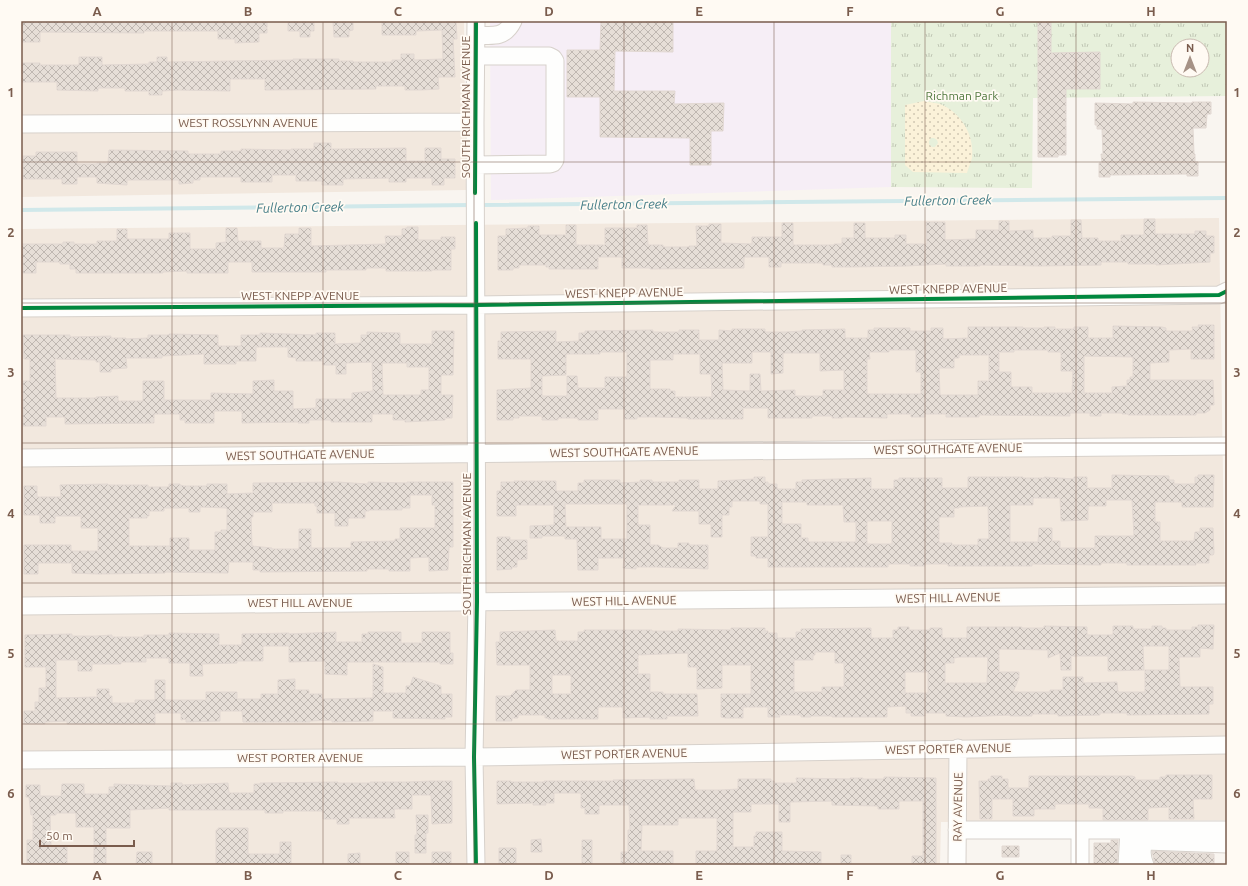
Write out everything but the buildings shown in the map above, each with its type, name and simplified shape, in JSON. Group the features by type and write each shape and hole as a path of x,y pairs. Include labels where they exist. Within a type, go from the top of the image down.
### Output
{"street":[{"path":"476,28 498,36 509,29 513,21"},
{"name":"SOUTH RICHMAN AVENUE","path":"476,28 475,165 477,602 474,757 476,865"},
{"path":"475,165 550,164 554,163 555,160 555,61 553,58 549,56 476,56"},
{"name":"WEST ROSSLYNN AVENUE","path":"21,124 475,122"},
{"name":"WEST KNEPP AVENUE","path":"21,308 476,305 1218,295 1227,291"},
{"name":"WEST SOUTHGATE AVENUE","path":"21,458 1227,446"},
{"name":"WEST HILL AVENUE","path":"21,606 1227,595"},
{"name":"WEST PORTER AVENUE","path":"21,760 474,757 958,748 1227,745"},
{"name":"RAY AVENUE","path":"957,865 958,748"},
{"path":"957,830 1227,830"},
{"path":"1080,830 1080,865"},
{"path":"1127,865 1129,830"},
{"path":"1145,865 1142,856 1143,846 1146,841 1227,844"}],"shaded area":[{"path":"21,21 464,21 466,190 21,197"},
{"path":"490,21 891,21 891,187 491,200"},
{"path":"1219,218 1227,728 1227,820 941,822 940,865 21,865 21,229"}],"green space":[{"name":"Richman Park","path":"891,21 1226,21 1227,96 1033,98 1032,188 891,187"}],"sand":[{"path":"924,101 940,104 948,108 960,119 969,133 971,141 972,158 967,173 913,172 905,165 905,105","holes":["931,138 934,138 938,143 935,147 932,147 929,144 929,141"]}],"waterway":[{"name":"Fullerton Creek","path":"480,205 1227,198"},
{"name":"Fullerton Creek","path":"21,210 471,205"}],"cycle path":[{"path":"475,193 476,21"},
{"path":"476,223 477,602 474,757 476,865"},
{"path":"21,308 476,305 1219,295 1227,291"}]}
